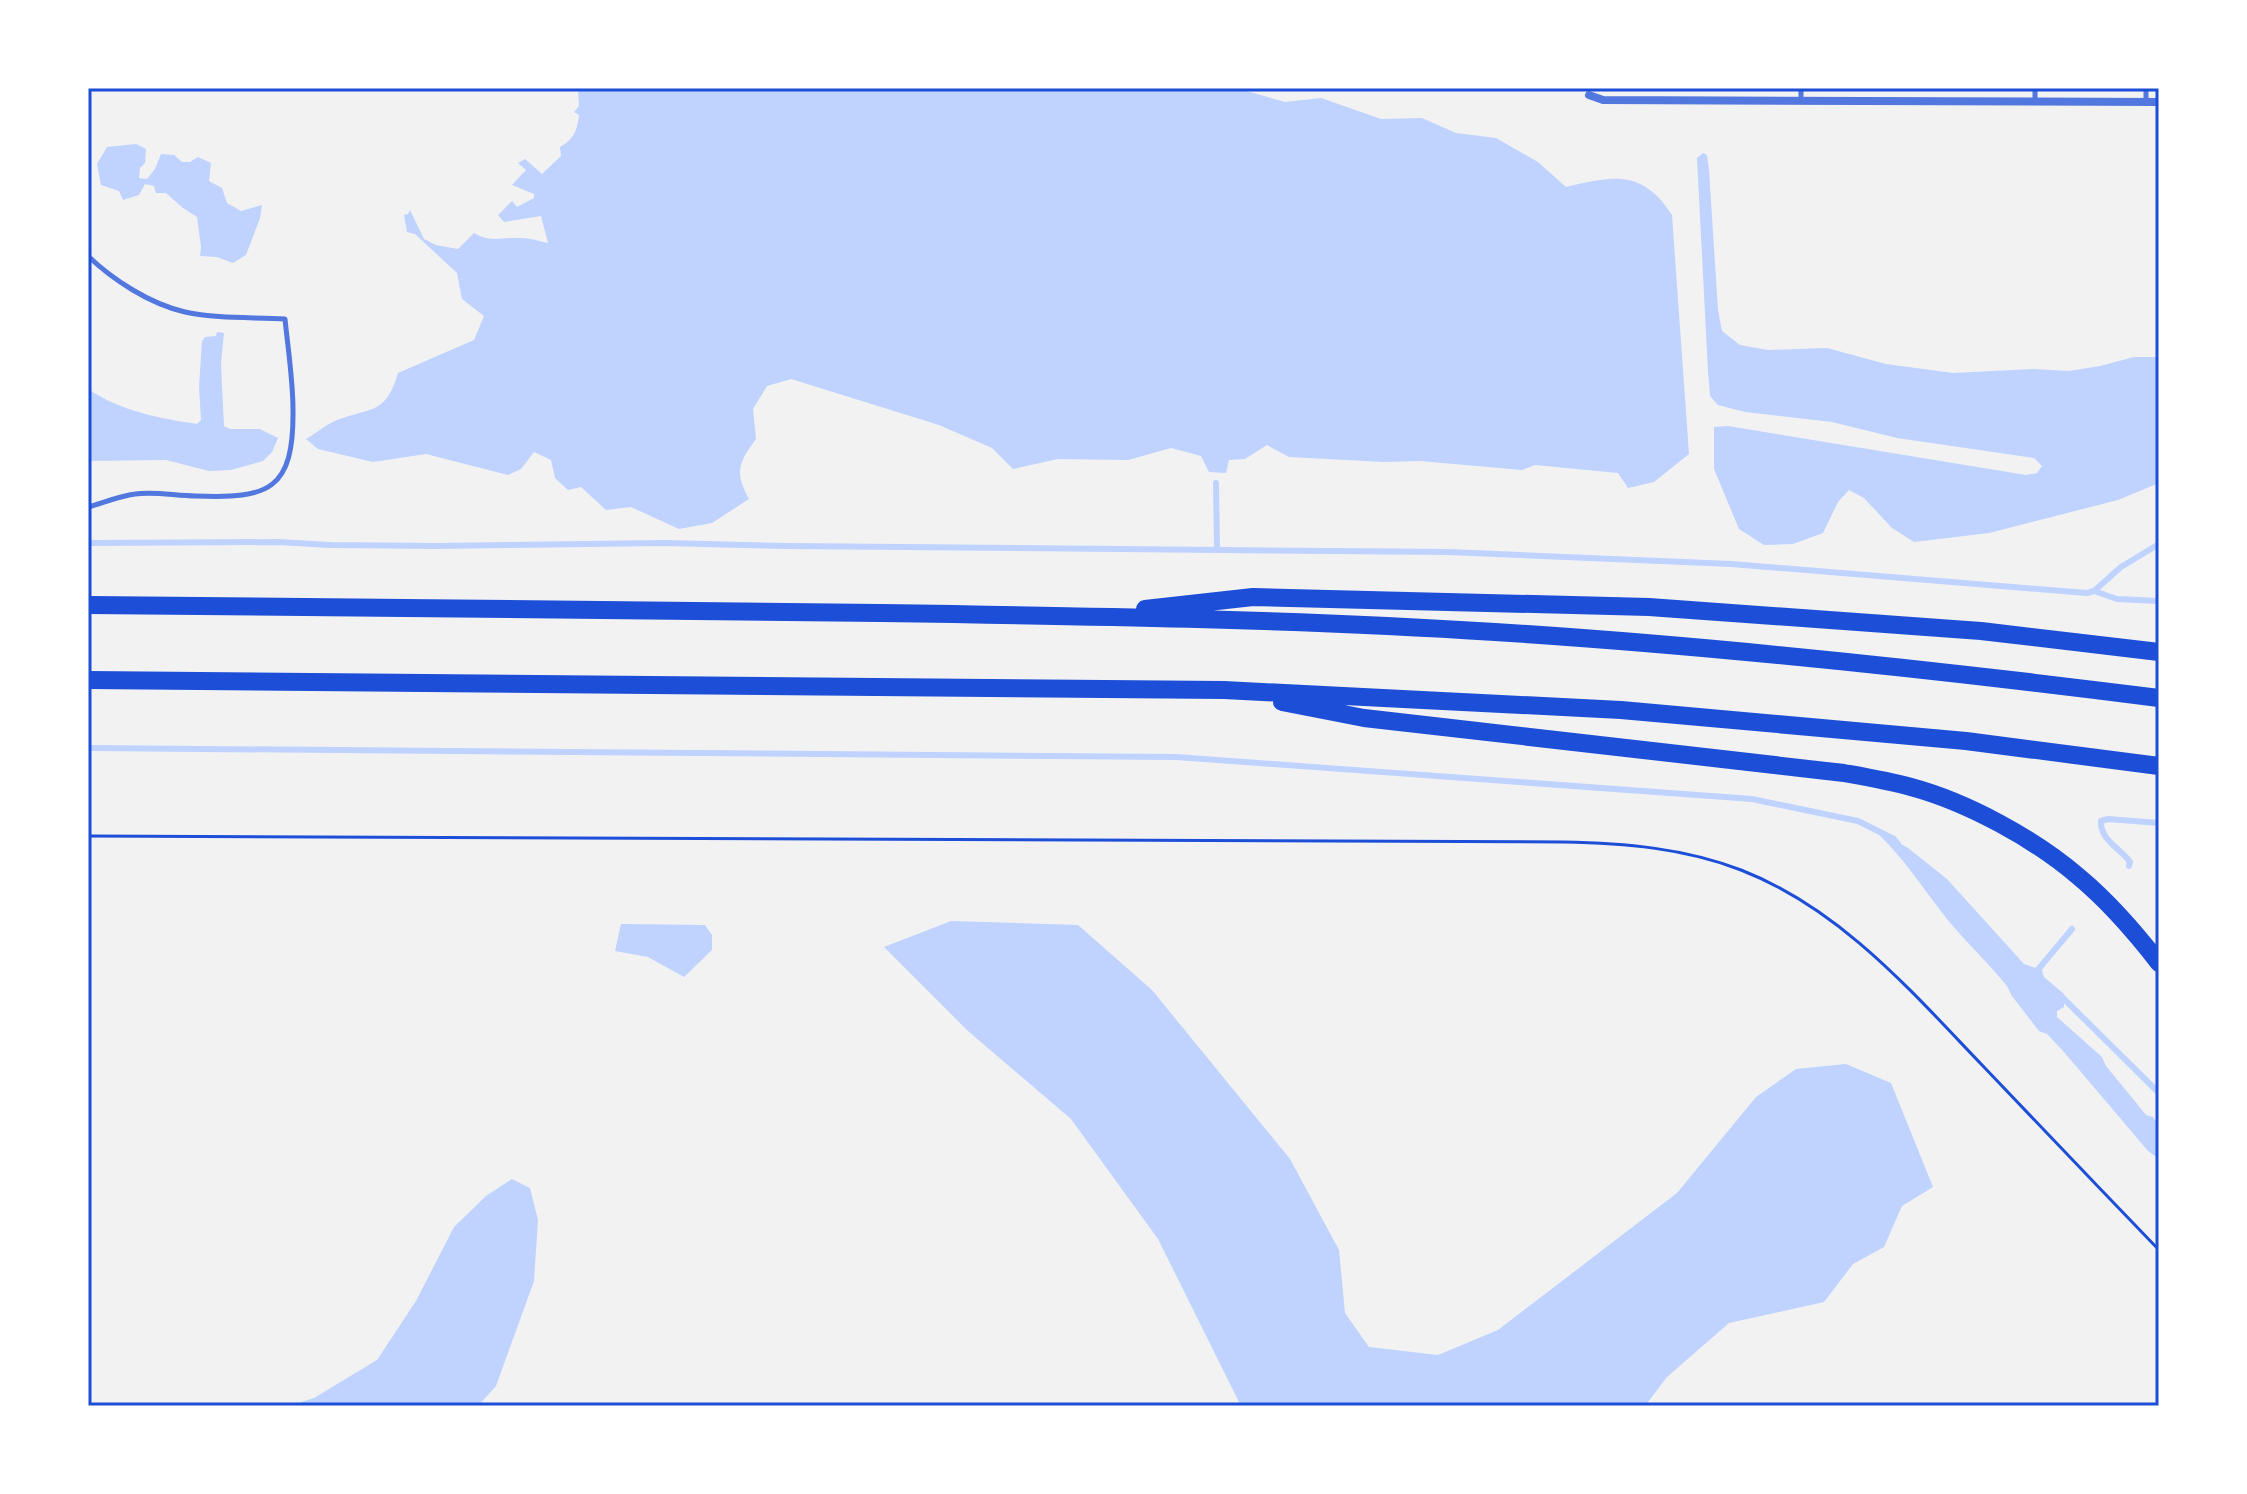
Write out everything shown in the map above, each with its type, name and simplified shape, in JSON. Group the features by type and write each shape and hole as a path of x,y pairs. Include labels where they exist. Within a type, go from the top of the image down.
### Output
{"highway":[{"path":"1080,616 1253,597 1501,602 1766,615 1981,631 2156,651"},
{"path":"88,605 1080,616 1459,630 1816,658 2159,698"},
{"path":"88,680 1224,690 1621,710 1966,741 2159,766"},
{"path":"1224,690 1364,718 1844,773 1913,788 1968,809 2022,836 2078,876 2131,928 2159,963"}],"street":[{"path":"1586,92 1603,100 2159,102"}],"lane":[{"path":"1801,88 1801,101"},
{"path":"2035,88 2035,101"},
{"path":"2146,88 2146,102"},
{"path":"88,256 130,288 171,308 194,313 285,319 293,410 286,466 269,488 249,494 134,494 88,507"}],"path":[{"path":"88,836 1563,842 1669,850 1714,860 1761,879 1815,908 1846,930 1945,1027 2159,1250"}],"water":[{"path":"578,88 1236,88 1285,102 1321,98 1381,119 1422,118 1456,133 1496,138 1538,162 1566,187 1612,179 1638,183 1661,200 1672,215 1689,454 1654,482 1628,488 1618,473 1535,465 1522,470 1420,461 1289,457 1267,445 1245,459 1229,460 1226,473 1209,472 1201,456 1171,448 1128,460 1058,459 1013,469 992,448 939,425 791,379 767,386 753,409 756,439 740,468 741,481 749,499 712,523 679,529 631,507 606,510 581,487 568,490 555,478 551,460 534,452 521,469 508,475 426,454 373,462 318,449 306,439 333,422 381,404 398,373 474,340 484,316 462,299 457,273 415,234 407,232 404,215 410,210 424,239 436,245 458,249 474,233 491,239 523,238 548,243 541,216 504,222 498,215 512,201 517,207 534,198 534,194 512,185 526,170 518,163 525,159 542,174 561,156 560,147 572,138 577,126 579,115 574,112 579,106"},
{"path":"136,144 146,149 139,178 147,179 161,154 174,155 182,162 198,157 211,163 209,181 222,188 227,203 241,211 262,205 246,255 233,263 217,257 200,256 197,217 166,193 156,193 154,186 145,184 139,195 123,200 119,191 101,185 97,164 107,147"},
{"path":"1703,153 1707,155 1709,170 1722,331 1740,345 1768,350 1827,348 1886,364 1953,373 2033,369 2069,371 2134,357 2159,357 2159,483 2118,500 1989,533 1914,542 1892,528 1864,498 1849,490 1838,502 1823,533 1793,544 1764,545 1739,529 1714,469 1714,427 1728,426 2026,475 2037,473 2042,466 2034,458 1897,438 1832,422 1745,412 1718,405 1710,396 1708,372 1697,158"},
{"path":"217,332 224,333 221,364 224,426 230,429 260,429 278,438 272,452 263,461 231,470 209,471 166,460 88,461 88,389 113,403 140,412 197,424 201,420 199,387 202,341 205,337 216,336"},
{"path":"1872,828 1908,848 1947,879 2024,964 2042,970 2044,977 2064,994 2064,1007 2057,1011 2057,1017 2102,1057 2146,1115 2153,1117 2159,1125 2159,1159 2148,1151 2064,1052 2047,1034 2039,1031 2007,986"},
{"path":"951,921 1078,925 1152,990 1290,1159 1339,1250 1345,1313 1369,1347 1438,1355 1498,1330 1677,1193 1756,1097 1796,1069 1846,1064 1891,1083 1933,1187 1902,1206 1884,1247 1853,1264 1824,1302 1729,1323 1667,1377 1645,1406 1241,1406 1158,1239 1071,1119 968,1031 884,947"},
{"path":"621,924 705,925 712,935 712,950 684,977 648,957 615,951"},
{"path":"512,1179 530,1188 538,1220 534,1281 496,1386 478,1406 288,1406 314,1398 377,1360 416,1301 454,1227 486,1196"}],"waterway":[{"path":"1216,483 1217,549"},
{"path":"88,543 278,542 436,546 665,543 1449,552 1731,564 2087,593 2159,544"},
{"path":"2094,591 2117,599 2159,601"},
{"path":"88,748 1176,757 1752,799 1858,821 1898,844"},
{"path":"2129,866 2130,862 2104,833 2101,821 2159,823"},
{"path":"2036,972 2072,929"},
{"path":"2059,994 2159,1093"}]}
